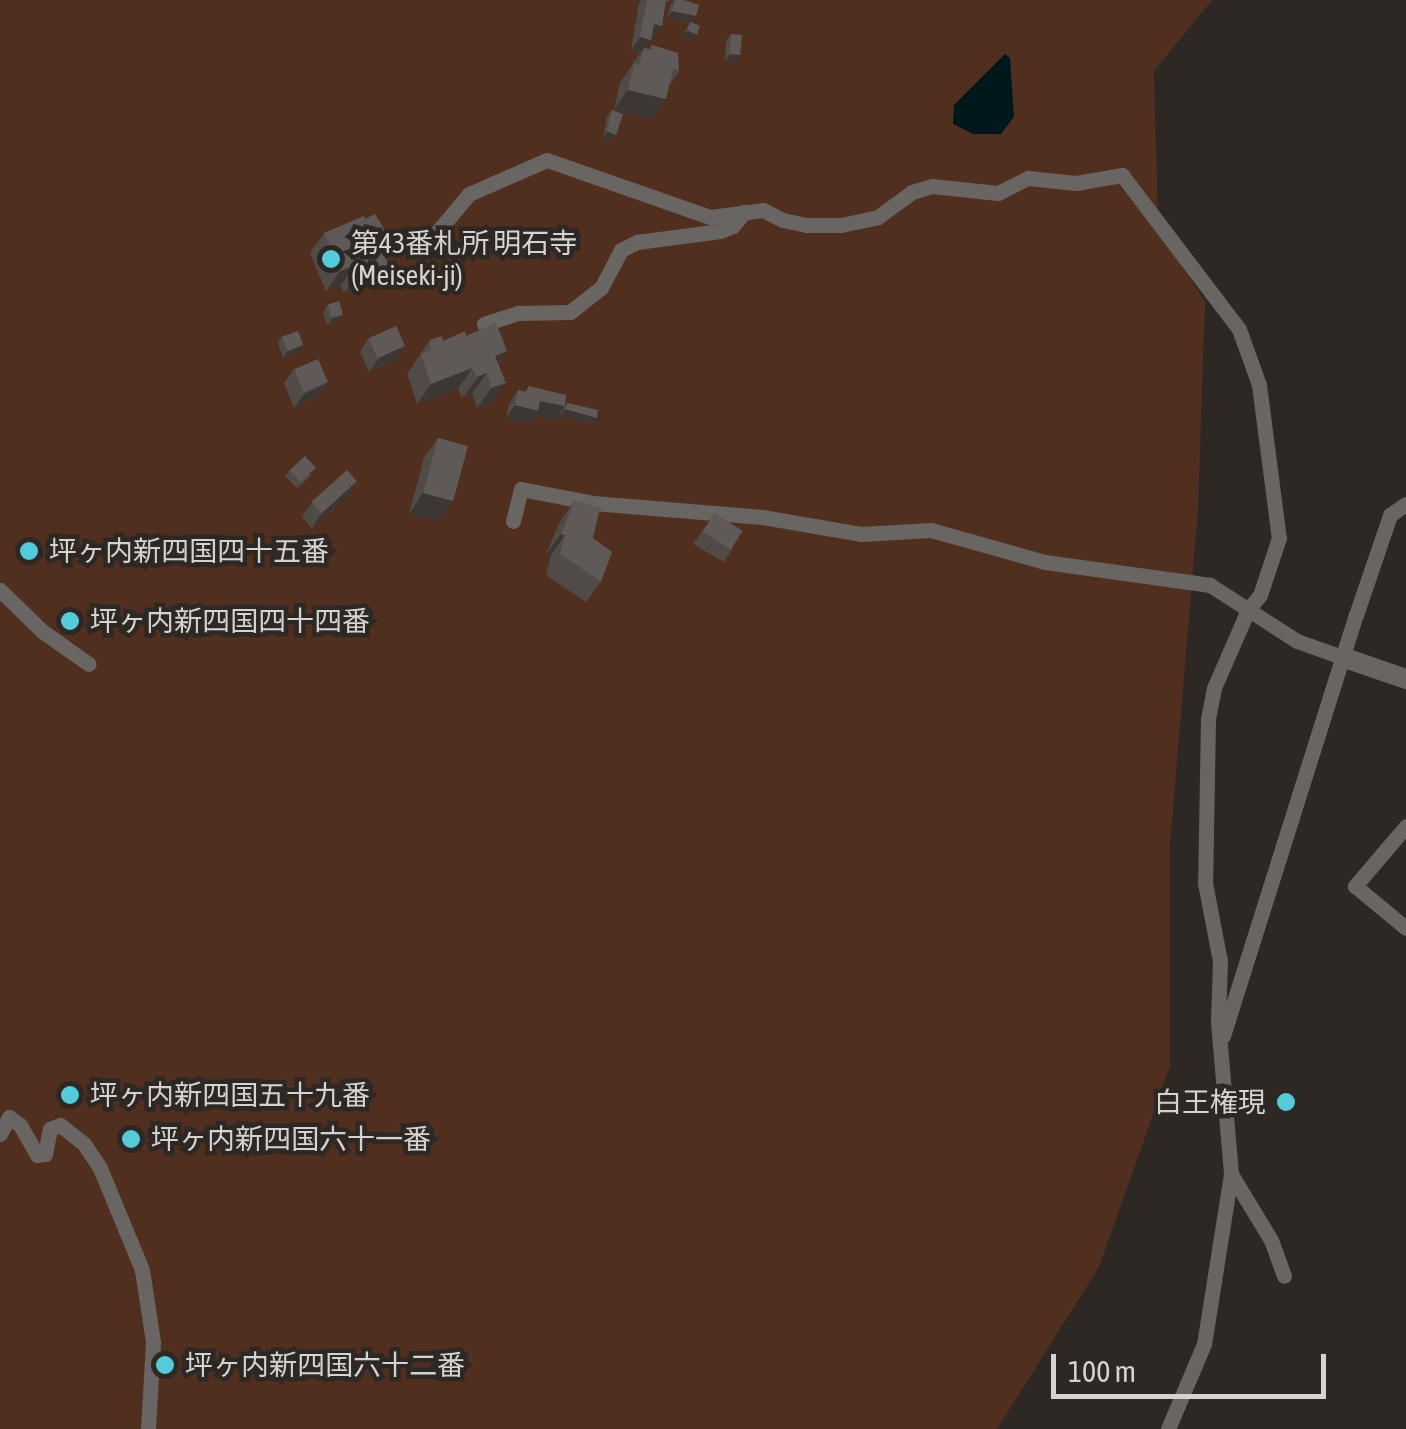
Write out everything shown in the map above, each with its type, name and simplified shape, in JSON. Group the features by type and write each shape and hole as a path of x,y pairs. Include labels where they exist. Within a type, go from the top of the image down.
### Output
{"street":[{"path":"428,243 469,194 547,160 710,217 764,210 794,223 841,225 878,217 912,192 932,186 998,192 1028,178 1076,183 1122,175 1239,329 1259,385 1279,538 1260,596 1248,610 1214,688 1208,719 1205,883 1220,960 1220,1046 1231,1174 1204,1344 1168,1429"},
{"path":"484,324 518,313 570,312 601,288 621,250 637,242 720,231 733,226 744,212"},
{"path":"513,520 521,489 593,504 762,517 861,534 931,530 1045,562 1210,586 1297,641 1406,679"},
{"path":"1220,1046 1390,515 1406,504"},
{"path":"0,590 42,631 89,664"},
{"path":"1406,826 1355,886 1406,928"},
{"path":"0,1134 9,1118 20,1124 37,1156 45,1154 50,1130 60,1124 84,1144 100,1168 142,1270 153,1342 148,1429"},
{"path":"1231,1174 1271,1240 1284,1276"}],"shaded area":[{"path":"0,0 1212,0 1154,71 1158,227 1205,302 1198,509 1170,845 1170,1066 1099,1267 997,1429 0,1429"}],"water":[{"path":"1005,54 1010,58 1014,117 1001,134 973,134 953,124 954,105"}],"building":[{"path":"647,0 666,0 662,26 654,24 651,40 640,37"},
{"path":"675,0 699,5 696,16 672,11"},
{"path":"690,22 700,26 697,34 687,30"},
{"path":"731,34 742,35 740,55 729,54"},
{"path":"652,45 678,53 679,71 673,69 666,99 628,90 634,63 639,65 644,48 651,50"},
{"path":"612,110 623,114 616,135 607,131"},
{"path":"375,214 385,230 373,237 365,219"},
{"path":"364,216 380,255 368,260 371,268 358,273 355,265 340,271 324,233"},
{"path":"383,253 389,266 376,272 373,265"},
{"path":"339,301 343,314 332,318 328,305"},
{"path":"496,323 507,351 495,356 506,383 491,388 487,373 477,377 472,368 431,384 421,354 431,350 430,340 442,336 443,341 465,331 466,336"},
{"path":"396,326 405,346 378,358 369,338"},
{"path":"298,331 303,345 287,351 282,337"},
{"path":"318,359 328,382 304,392 294,369"},
{"path":"529,386 566,395 565,406 540,401 538,411 515,405 518,390 526,392"},
{"path":"567,403 598,410 597,418 565,409"},
{"path":"438,438 468,446 453,501 423,493"},
{"path":"305,456 316,468 301,482 290,470"},
{"path":"347,470 357,481 321,513 311,502"},
{"path":"575,500 600,508 593,538 612,552 601,582 560,554 565,535 561,534"},
{"path":"715,513 743,531 731,549 703,531"}],"place":[{"name":"第43番札所 明石寺 (Meiseki-ji)","path":"331,259"},
{"name":"坪ヶ内新四国四十五番","path":"29,551"},
{"name":"坪ヶ内新四国四十四番","path":"70,621"},
{"name":"坪ヶ内新四国五十九番","path":"70,1095"},
{"name":"白王権現","path":"1286,1102"},
{"name":"坪ヶ内新四国六十一番","path":"131,1139"},
{"name":"坪ヶ内新四国六十二番","path":"165,1365"}]}
